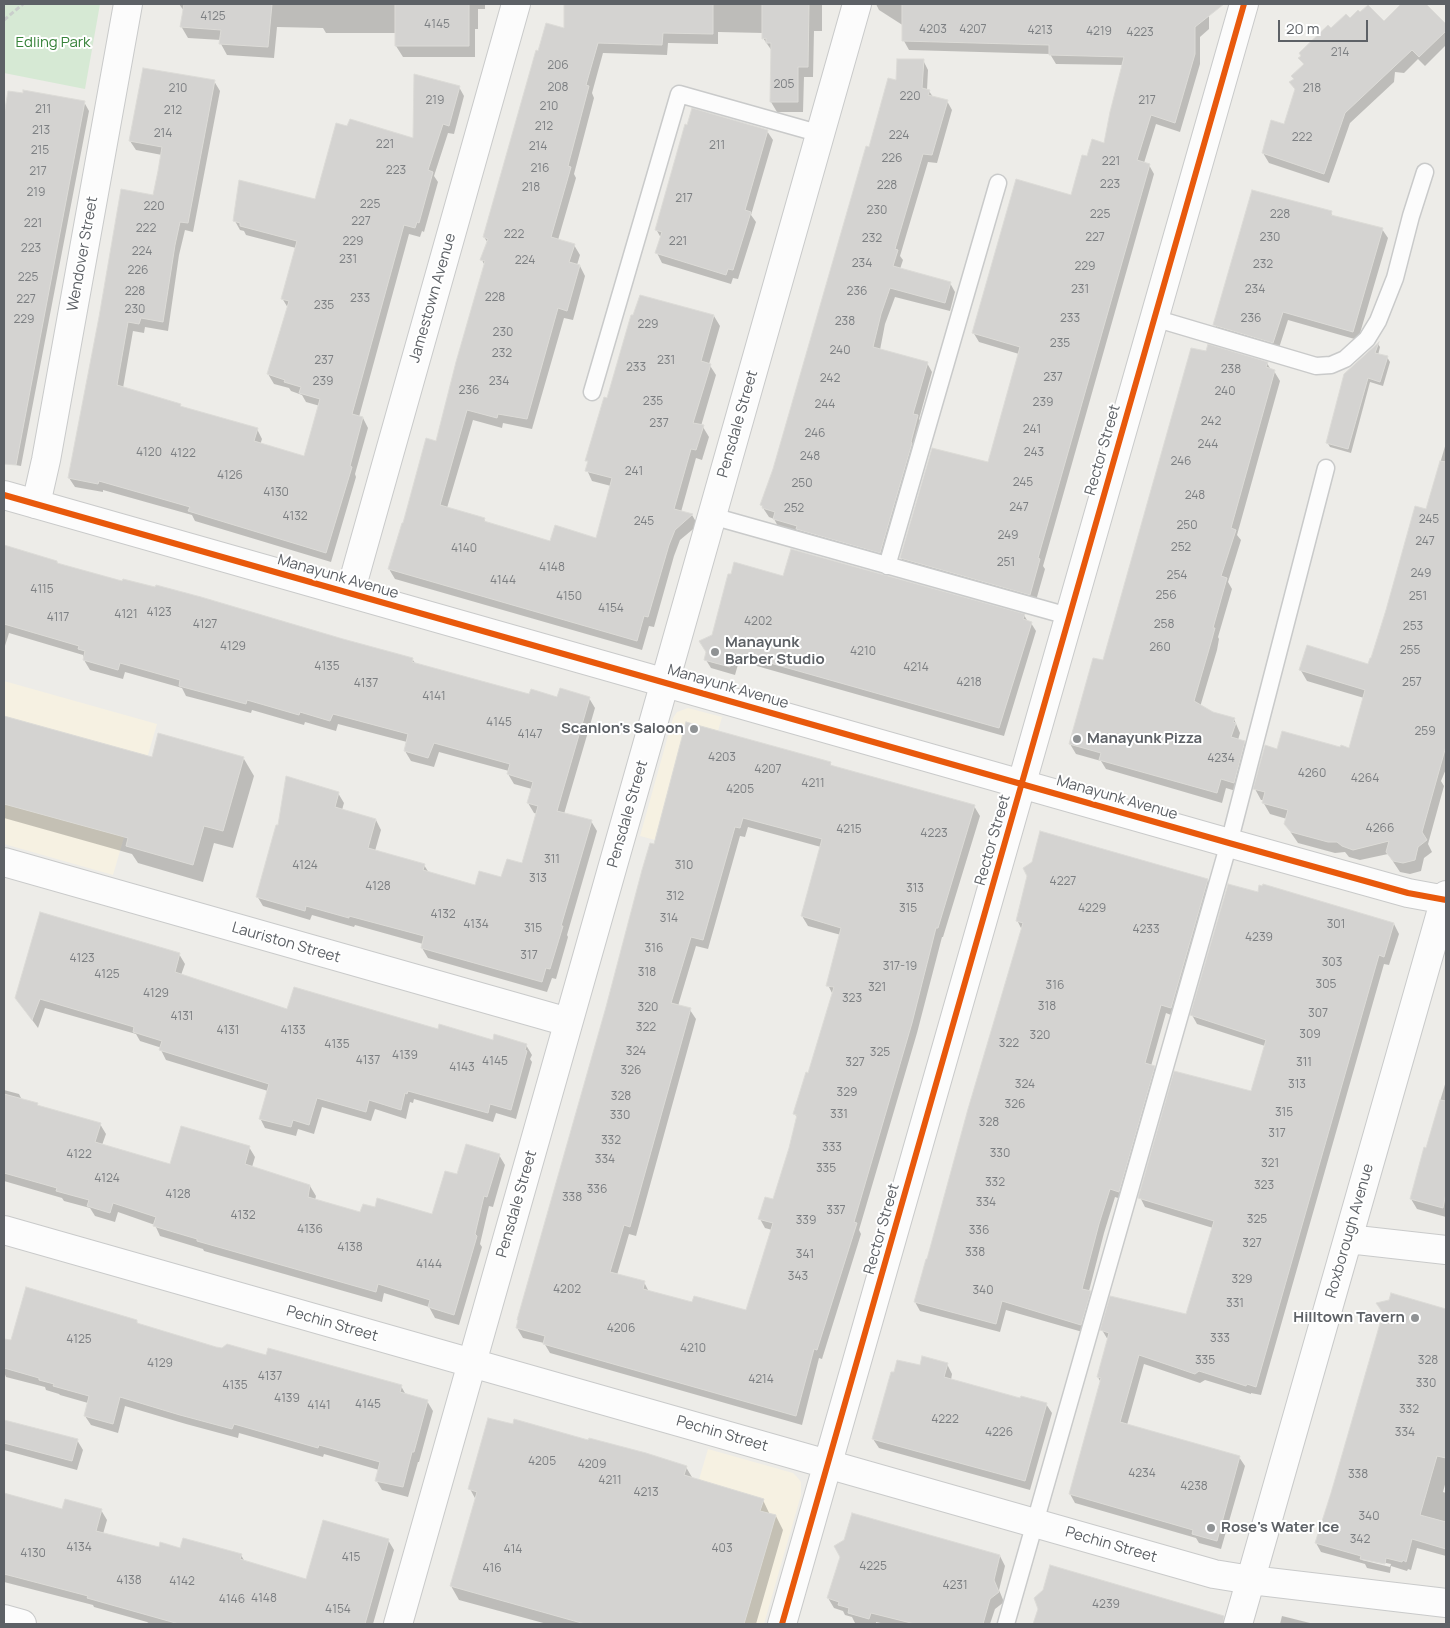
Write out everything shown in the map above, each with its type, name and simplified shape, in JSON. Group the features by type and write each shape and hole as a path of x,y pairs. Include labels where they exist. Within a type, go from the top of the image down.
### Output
{"street":[{"name":"Wendover Street","path":"36,504 46,460 128,4"},
{"name":"Jamestown Avenue","path":"350,593 516,4"},
{"name":"Pensdale Street","path":"398,1624 857,4"},
{"name":"Rector Street","path":"782,1624 1244,4"},
{"name":"Manayunk Avenue","path":"4,495 1229,843 1408,893 1446,898"},
{"name":"Lauriston Street","path":"4,862 568,1022"},
{"name":"Roxborough Avenue","path":"1238,1624 1446,898"},
{"name":"Pechin Street","path":"4,1230 1214,1574 1446,1603"},
{"path":"1348,1239 1446,1250"},
{"path":"4,1619 22,1624"}],"lane":[{"path":"592,392 679,94 821,134"},
{"path":"1154,318 1316,366 1331,365 1345,358 1367,339 1378,321 1395,278 1410,216 1425,172"},
{"path":"888,566 998,182"},
{"path":"1006,1624 1229,843 1326,468"},
{"path":"712,516 1068,616"}],"path":[{"path":"4,20 23,4"}],"shaded area":[{"path":"4,681 157,724 113,875 4,844"},
{"path":"688,708 722,717 685,848 640,836 673,718 677,712"},
{"path":"708,1449 793,1473 801,1482 801,1495 764,1624 586,1624 604,1563 672,1571"}],"green space":[{"name":"Edling Park","path":"4,4 100,4 85,89 4,73"}],"building":[{"path":"184,4 272,4 268,47 219,44 221,30 180,27"},
{"path":"395,4 469,4 469,46 395,46"},
{"path":"564,4 713,4 713,34 663,33 662,45 598,43 586,85 589,86 568,166 571,167 551,237 575,244 569,262 580,265 567,311 558,308 527,419 498,414 497,418 467,410 440,505 485,518 484,521 550,541 555,525 596,538 612,478 585,471 588,461 585,461 604,397 607,398 631,315 633,315 640,295 714,315 701,361 711,364 693,423 704,425 696,450 691,449 674,509 693,514 675,530 648,617 644,616 637,641 388,569 403,523 426,438 436,441 485,261 480,260 488,239 483,237 536,50 538,51 546,23 564,28"},
{"path":"762,4 809,4 808,67 798,67 798,102 770,102 771,43 766,43 766,38 762,39"},
{"path":"902,4 1224,4 1195,27 1195,54 1175,123 1151,115 1137,160 1150,164 1038,558 1040,559 1030,595 900,558 932,448 988,462 1020,347 972,333 1016,179 1071,195 1082,155 1087,156 1092,139 1104,143 1124,57 1049,55 1049,45 902,41"},
{"path":"1401,4 1426,4 1446,24 1446,31 1419,57 1412,50 1345,113 1324,174 1262,153 1271,120 1284,124 1295,89 1289,82 1294,79 1291,76 1304,64 1298,58 1301,56 1299,53 1328,25 1331,28 1346,14 1350,18 1358,10 1360,12 1368,5 1384,21"},
{"path":"897,59 924,59 922,88 930,90 928,95 948,100 932,155 923,154 895,249 898,250 893,266 951,282 945,303 890,288 881,314 873,347 928,362 913,414 918,415 912,443 880,553 796,529 797,526 773,519 775,512 762,508 763,506 760,505 773,469 866,146 869,147 888,78 896,80"},
{"path":"143,68 215,80 188,223 180,222 175,245 163,322 141,318 139,324 128,322 117,385 181,404 180,406 258,428 254,441 304,456 320,399 299,393 301,387 267,374 289,301 281,299 297,241 240,226 240,223 233,221 239,180 315,199 336,123 347,126 350,119 413,138 414,74 460,86 449,126 443,124 428,170 433,172 419,223 417,222 415,228 404,225 352,414 363,417 350,466 352,467 326,553 188,511 190,507 99,481 98,484 68,478 121,189 153,195 158,171 162,147 129,141"},
{"path":"23,90 85,101 16,465 4,464 4,115 8,91 23,93"},
{"path":"692,108 768,130 745,210 751,212 733,270 728,269 726,275 655,253 662,232 655,230 685,124 687,125"},
{"path":"1252,190 1332,211 1331,215 1383,228 1353,332 1283,312 1273,343 1213,325"},
{"path":"1379,342 1375,353 1388,356 1380,382 1368,378 1348,449 1326,443 1344,374"},
{"path":"1208,344 1268,362 1266,367 1275,370 1231,528 1236,530 1221,576 1227,578 1194,701 1213,712 1235,718 1233,722 1236,723 1231,737 1245,741 1234,783 1221,779 1217,793 1099,760 1101,753 1069,744 1093,658 1103,660 1191,348 1206,351"},
{"path":"1440,461 1446,462 1446,746 1422,832 1427,840 1418,847 1415,860 1403,863 1393,861 1386,852 1389,841 1353,850 1337,842 1328,842 1291,832 1284,824 1288,810 1262,803 1265,792 1253,789 1265,745 1277,749 1282,731 1349,748 1365,690 1299,670 1307,645 1368,664 1386,610 1415,506 1426,509"},
{"path":"4,545 57,561 57,563 122,581 123,579 155,587 156,585 201,597 413,658 412,662 529,694 531,689 557,697 560,688 590,697 557,811 592,820 550,969 546,968 542,982 421,948 424,936 306,906 305,911 256,897 276,825 278,825 286,776 339,792 335,807 376,819 368,848 425,864 423,870 475,885 479,871 501,877 507,859 522,863 538,806 527,803 533,782 507,774 510,764 434,743 428,758 404,751 408,734 333,714 330,721 300,712 299,715 247,700 246,704 179,686 180,680 120,663 118,670 83,660 85,651 78,649 79,646 4,624"},
{"path":"791,549 1025,614 1023,619 1032,622 999,728 735,653 730,667 704,660 706,652 699,641 712,635 728,574 731,574 734,562 783,576"},
{"path":"4,716 152,757 158,733 244,757 223,831 204,826 193,865 126,846 128,838 4,804"},
{"path":"686,722 831,762 830,765 975,805 938,928 936,928 912,1023 854,1222 857,1223 817,1350 814,1349 796,1416 543,1344 545,1336 516,1328 606,1007 642,870 650,843 654,844","holes":["743,818 822,839 801,916 841,928 826,986 834,987 808,1073 806,1072 793,1114 797,1115 773,1199 765,1197 758,1219 773,1223 746,1310 694,1296 692,1302 643,1289 645,1281 610,1272 624,1225 630,1227 691,1008 671,1003 691,937 703,940 735,827 740,828"]},
{"path":"1040,831 1208,879 1171,1008 1161,1005 1145,1063 1155,1066 1119,1192 1110,1189 1099,1224 1082,1289 1091,1291 1081,1325 1002,1301 996,1324 914,1302 1023,923 1016,921 1027,876 1023,868 1032,862"},
{"path":"1228,884 1258,892 1259,885 1262,886 1263,884 1394,923 1384,957 1379,955 1256,1387 1247,1384 1246,1386 1199,1371 1195,1374 1139,1355 1120,1422 1240,1456 1217,1541 1192,1534 1193,1530 1069,1494 1101,1378 1097,1377 1109,1333 1100,1330 1110,1296 1186,1314 1214,1221 1138,1198 1174,1071 1251,1091 1266,1040 1190,1015"},
{"path":"40,912 180,953 175,972 287,1009 294,987 438,1029 439,1024 493,1040 494,1034 527,1044 525,1050 527,1051 511,1110 490,1104 488,1113 408,1091 407,1094 405,1093 401,1110 369,1100 366,1112 317,1098 309,1125 293,1120 291,1127 259,1119 269,1084 159,1050 162,1041 133,1032 134,1027 40,999 32,1020 15,998"},
{"path":"4,1094 101,1123 95,1142 170,1164 181,1126 250,1146 245,1164 310,1185 308,1197 360,1212 363,1204 375,1207 377,1198 432,1214 445,1171 457,1174 466,1144 500,1154 487,1197 484,1196 475,1234 477,1236 454,1315 428,1307 430,1300 378,1284 376,1292 197,1241 197,1239 153,1226 156,1217 113,1203 110,1213 87,1206 89,1200 56,1191 57,1188 4,1173"},
{"path":"1440,1100 1446,1101 1446,1193 1443,1208 1410,1199 1424,1147 1426,1148"},
{"path":"26,1287 137,1320 137,1323 216,1347 222,1348 227,1344 266,1355 268,1348 402,1385 400,1392 428,1400 403,1487 375,1481 380,1462 319,1445 318,1448 234,1424 232,1429 120,1397 113,1424 84,1416 89,1396 53,1386 54,1384 39,1380 39,1378 4,1368 4,1339 11,1340"},
{"path":"1391,1293 1446,1309 1446,1458 1437,1456 1420,1515 1446,1522 1446,1549 1412,1539 1406,1562 1386,1558 1385,1564 1360,1559 1361,1556 1315,1543 1383,1313 1376,1303 1389,1300"},
{"path":"922,1356 948,1363 944,1377 1020,1398 1021,1396 1047,1403 1025,1481 872,1439 891,1372 894,1372 897,1360 920,1365"},
{"path":"488,1418 513,1424 514,1419 588,1440 589,1438 646,1453 687,1466 684,1475 764,1499 760,1511 776,1515 744,1624 585,1624 450,1586 477,1492 468,1489"},
{"path":"4,1420 78,1439 72,1461 4,1443"},
{"path":"4,1493 62,1509 65,1499 102,1509 96,1531 159,1547 160,1542 180,1548 183,1538 242,1554 240,1559 306,1579 323,1520 389,1539 365,1624 179,1624 87,1598 88,1596 4,1574"},
{"path":"852,1513 1000,1555 994,1580 999,1592 990,1599 983,1624 915,1624 871,1613 869,1619 848,1613 849,1608 838,1605 839,1602 827,1598 840,1557 834,1546 844,1540"},
{"path":"1050,1565 1224,1616 1223,1624 1033,1624 1038,1609 1034,1598 1043,1590"}],"cycle path":[{"path":"782,1624 1244,4"},
{"path":"4,495 1229,843 1408,893 1446,900"}],"place":[{"name":"Manayunk Barber Studio","path":"715,652"},
{"name":"Scanlon's Saloon","path":"694,729"},
{"name":"Manayunk Pizza","path":"1077,739"},
{"name":"Hilltown Tavern","path":"1415,1318"},
{"name":"Rose's Water Ice","path":"1211,1528"}]}
